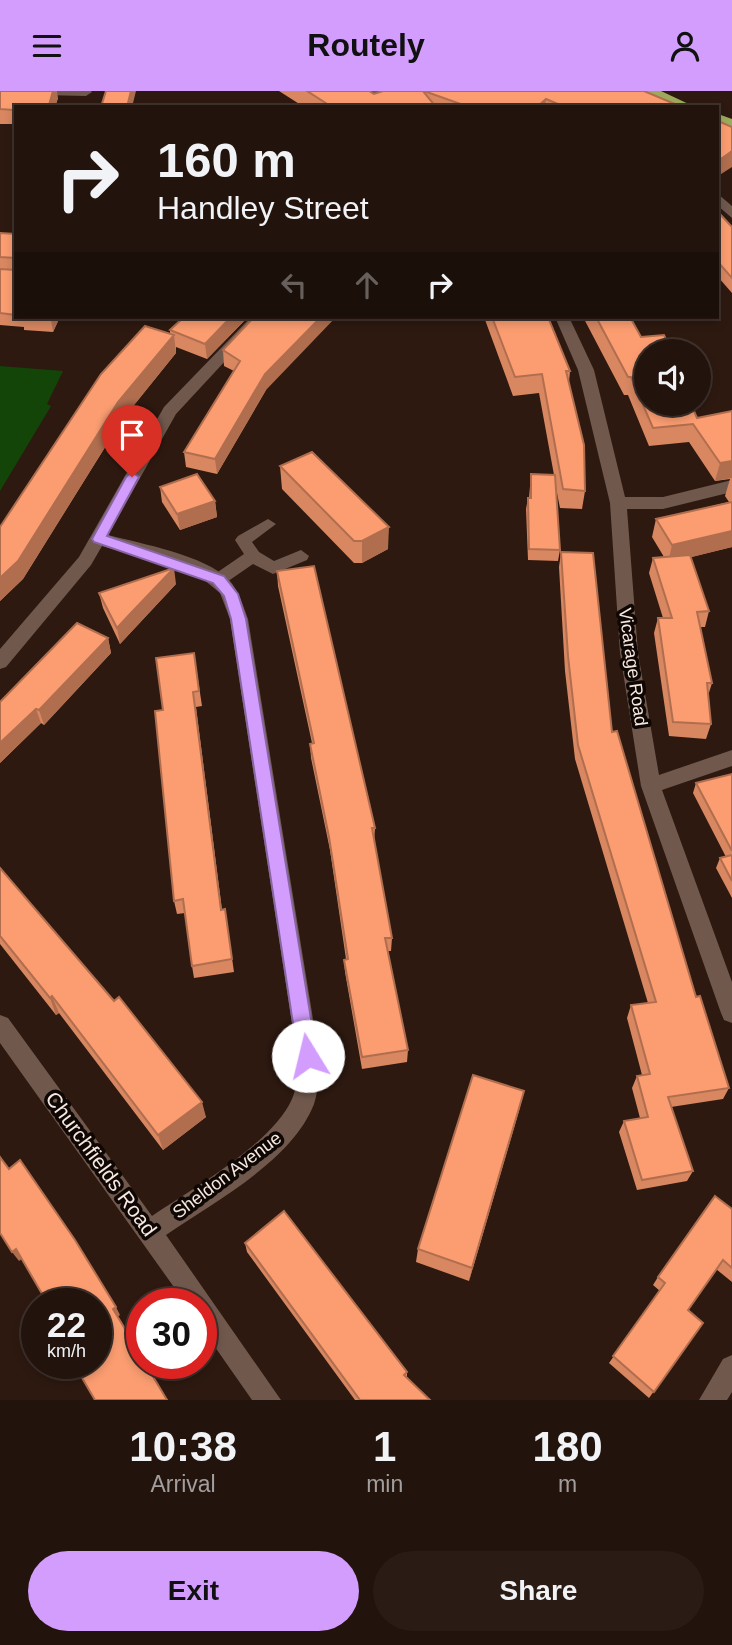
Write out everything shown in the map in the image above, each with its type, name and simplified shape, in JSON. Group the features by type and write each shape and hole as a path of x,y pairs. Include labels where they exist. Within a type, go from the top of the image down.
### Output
{"highway":[{"path":"650,91 684,105"}],"street":[{"path":"43,91 86,91"},
{"path":"374,91 396,105"},
{"path":"719,199 732,213"},
{"path":"0,661 61,593 99,539 170,411 257,319"},
{"name":"Vicarage Road","path":"563,319 586,370 608,452 618,503 629,653 651,786 732,1013"},
{"path":"618,503 663,503 732,487"},
{"path":"99,539 218,580"},
{"name":"Sheldon Avenue","path":"150,1232 271,1145 289,1126 302,1104 309,1080 308,1056 239,619 231,594 218,580"},
{"path":"651,786 732,758"},
{"name":"Churchfields Road","path":"0,1025 190,1288"},
{"name":"Churchfields Road","path":"217,1327 268,1400"},
{"path":"712,1400 732,1368"}],"lane":[{"path":"268,524 243,540 253,556 273,568 301,556"},
{"path":"218,580 253,556"}],"green space":[{"path":"0,366 63,371 47,404 51,406 0,491"}],"building":[{"path":"0,91 53,91 49,105 14,105 13,110 0,109"},
{"path":"106,91 131,91 128,105 102,105"},
{"path":"307,91 369,91 374,94 383,91 423,91 434,105 329,105"},
{"path":"424,91 644,91 677,105 560,105 546,99 539,105 463,105"},
{"path":"719,121 732,127 732,151 719,160"},
{"path":"719,213 732,227 732,278 719,263"},
{"path":"0,233 14,234 14,258 0,257"},
{"path":"0,269 14,270 14,315 0,313"},
{"path":"182,319 229,319 205,344 170,330"},
{"path":"252,319 319,319 265,374 215,459 184,452 240,361 223,350"},
{"path":"493,319 549,319 570,371 566,371 584,445 585,491 563,489 542,374 515,377"},
{"path":"597,319 631,319 641,337 664,335 666,339 634,339 634,384 631,377 628,377"},
{"path":"145,326 174,335 118,402 18,561 0,578 0,527 101,374"},
{"path":"732,411 732,461 720,463 693,424 653,428 648,416 697,418"},
{"path":"312,452 389,527 362,541 354,541 280,466"},
{"path":"197,474 215,501 177,514 160,487"},
{"path":"531,474 555,475 560,550 529,549 528,498 531,498"},
{"path":"732,502 732,531 672,545 656,519"},
{"path":"561,552 593,553 612,732 617,731 696,997 700,996 729,1088 668,1097 693,1171 642,1180 624,1121 648,1117 637,1076 650,1074 631,1005 656,1002 578,745 568,656"},
{"path":"690,555 709,611 697,612 712,683 707,683 711,724 673,722 658,618 672,618 653,558"},
{"path":"314,566 375,828 372,828 392,938 385,938 408,1050 362,1057 344,960 348,959 329,837 310,744 314,743 277,571"},
{"path":"174,568 130,614 117,628 99,593"},
{"path":"77,623 108,638 39,710 36,709 0,743 0,702"},
{"path":"194,653 199,691 193,692 221,910 225,909 232,959 192,966 183,899 174,901 155,711 163,710 156,658"},
{"path":"732,774 732,851 696,783"},
{"path":"732,855 732,881 720,858"},
{"path":"0,868 114,1001 119,997 202,1102 158,1135 52,996 50,998 0,936"},
{"path":"473,1075 524,1091 472,1268 418,1249"},
{"path":"0,1157 9,1169 20,1160 104,1288 39,1288 16,1249 12,1252 0,1233"},
{"path":"715,1196 732,1209 732,1268 723,1260 688,1310 703,1323 654,1392 613,1356 665,1283 658,1277"},
{"path":"284,1211 407,1372 404,1375 430,1400 360,1400 245,1243"},
{"path":"112,1300 116,1307 113,1309 126,1331 126,1379 155,1379 167,1400 95,1400 83,1379 112,1379"}],"route":[{"path":"132,477 99,539 195,569 218,580 231,594 239,619 308,1056"}]}
